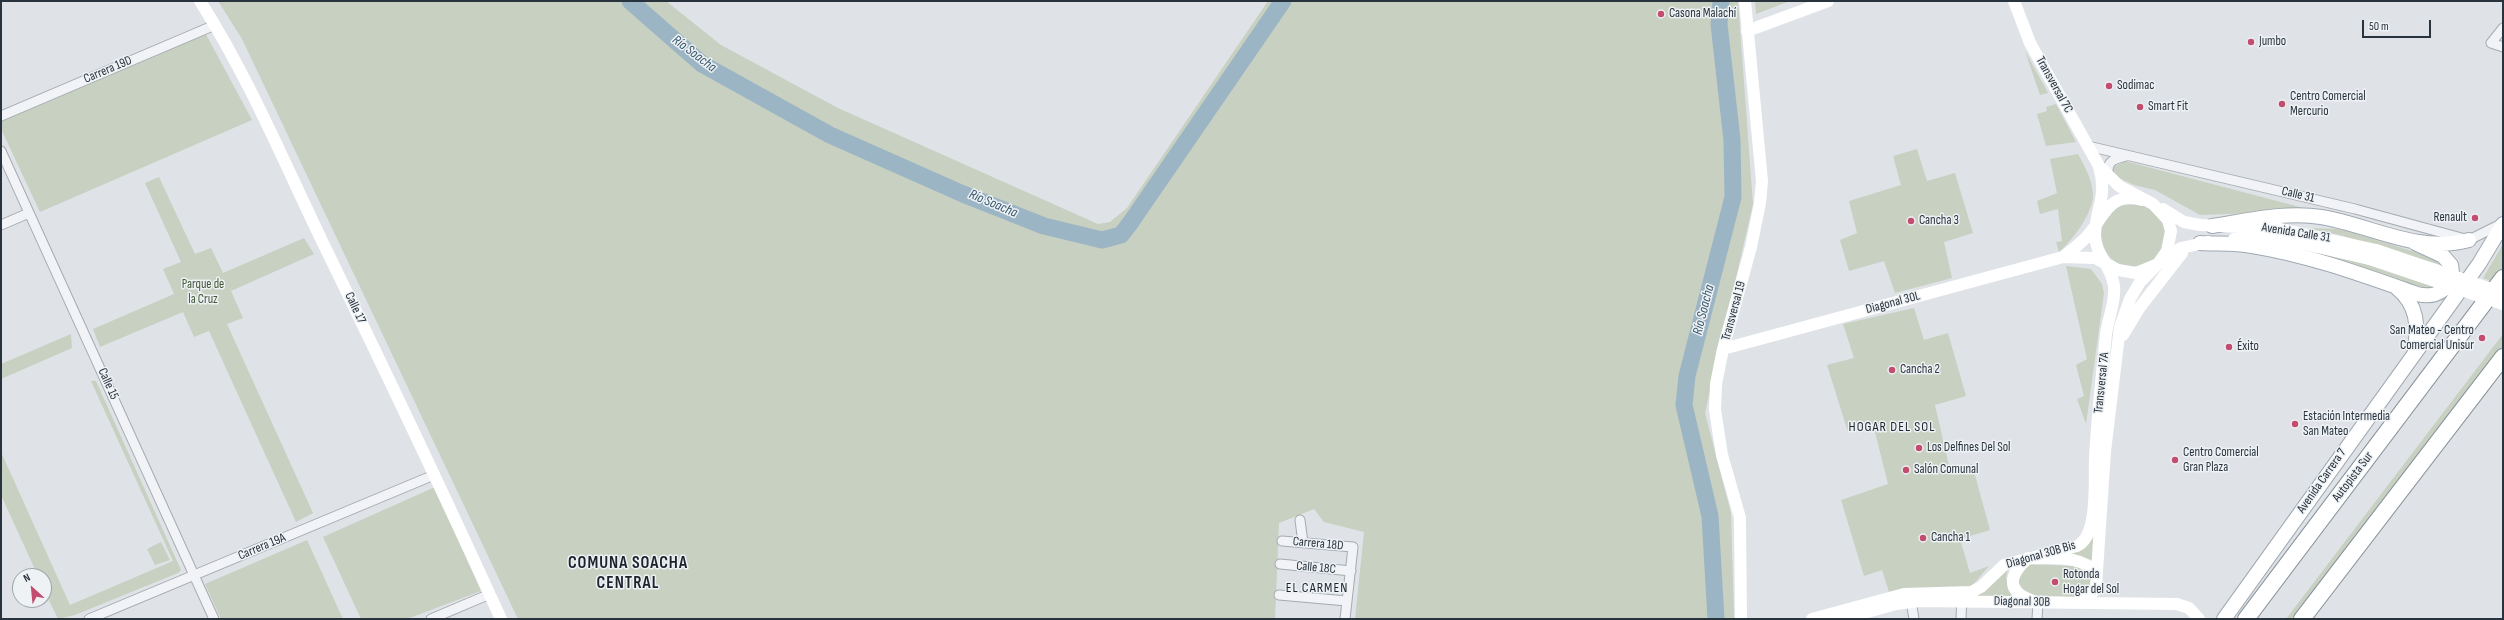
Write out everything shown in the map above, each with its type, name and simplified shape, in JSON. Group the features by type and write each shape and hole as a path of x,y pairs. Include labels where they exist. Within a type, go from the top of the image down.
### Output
{"highway":[{"name":"Autopista Sur","path":"2246,619 2503,278"},
{"path":"2302,619 2503,357"}],"main road":[{"name":"Calle 17","path":"200,1 215,25 267,120 302,198 501,619"},
{"name":"Transversal 19","path":"1740,619 1740,518 1722,455 1714,410 1716,384 1723,349 1751,247 1760,203 1762,181 1745,1"},
{"path":"1748,31 1828,1"},
{"name":"Transversal 7C","path":"2014,1 2030,43 2099,166 2119,186 2153,204 2168,220 2171,231 2169,247 2158,264"},
{"name":"Transversal 7C","path":"2097,223 2103,192 2099,166"},
{"name":"Avenida Calle 31","path":"2063,257 2089,234 2104,211 2120,200 2131,198 2153,204 2184,222 2212,226 2281,229 2503,293"},
{"path":"2116,349 2135,314 2173,262 2196,245 2252,246 2300,256 2364,274 2424,296 2438,294 2449,283 2452,271 2448,259 2415,243 2312,216 2274,217 2212,226"},
{"name":"Transversal 7A","path":"2082,544 2090,533 2092,524 2096,437 2107,332 2114,294 2112,278 2107,264 2096,243 2097,223"},
{"name":"Avenida Carrera 7","path":"2224,619 2415,350 2479,264 2503,223"},
{"name":"Avenida Calle 31","path":"2063,257 2095,258 2118,270 2136,273 2158,264 2175,251 2196,245 2235,239 2268,239 2374,255 2503,304"},
{"path":"2415,243 2449,244 2469,240"},
{"name":"Diagonal 30L","path":"1723,349 2063,257"},
{"name":"Transversal 7A","path":"2097,574 2105,451 2116,349 2120,326 2130,299 2146,274 2158,264"},
{"path":"2396,287 2414,307 2417,330 2415,350"},
{"name":"Diagonal 30B Bis","path":"1962,598 1976,590 1999,568 2028,558 2082,544"},
{"path":"2038,602 2018,594 2013,584 2016,570 2028,558 2080,561 2090,566 2097,574 2095,591 2078,603"},
{"name":"Diagonal 30B","path":"1812,619 1904,594 2038,602 2177,604 2189,608 2199,619"},
{"name":"Diagonal 30B","path":"1842,619 1911,601 1962,598"}],"street":[{"name":"Carrera 19D","path":"1,116 215,25"},
{"path":"2503,28 2491,43 2503,47"},
{"name":"Calle 31","path":"2088,146 2355,209 2469,240"},
{"name":"Calle 15","path":"1,151 214,619"},
{"path":"2109,177 2107,166 2110,162 2129,155"},
{"path":"1,225 30,213"},
{"path":"2469,240 2503,223"},
{"name":"Carrera 19A","path":"89,619 434,475"},
{"path":"1300,520 1303,543"},
{"name":"Carrera 18D","path":"1282,540 1353,547 1351,571"},
{"name":"Calle 18C","path":"1280,564 1351,571"},
{"path":"1345,619 1351,571"},
{"path":"432,619 490,594"},
{"path":"1279,595 1347,601"},
{"path":"1961,619 1962,598"},
{"path":"1911,601 1914,619"},
{"path":"2037,619 2038,602"}],"green space":[{"path":"218,1 666,1 721,45 838,108 1098,224 1110,222 1127,208 1268,1 1738,1 1753,204 1705,413 1731,513 1734,619 1355,619 1364,532 1324,522 1314,509 1279,523 1275,619 518,619 242,39"},
{"path":"1755,1 1790,1 1756,14"},
{"path":"201,25 252,120 40,212 1,129 1,118"},
{"path":"2025,51 2048,93 2040,95"},
{"path":"2056,104 2076,142 2046,146 2037,114 2047,111 2046,107"},
{"path":"1917,149 1927,181 1955,173 1973,233 1944,242 1952,278 1895,293 1884,261 1849,271 1840,240 1857,233 1849,201 1901,185 1893,156"},
{"path":"2078,154 2088,173 2091,183 2093,194 2092,201 2090,209 2076,234 2059,252 2056,242 2062,241 2058,209 2040,214 2037,201 2057,193 2050,159"},
{"path":"2125,161 2315,211 2200,215 2155,190 2134,185 2113,175 2112,168"},
{"name":"Parque de la Cruz","path":"159,177 195,254 211,248 223,273 304,238 314,254 231,291 243,318 227,324 313,513 296,522 209,331 194,337 183,312 100,347 93,329 174,294 163,269 181,262 145,183"},
{"path":"2133,203 2145,205 2156,212 2163,223 2165,235 2163,247 2156,258 2145,265 2133,267 2121,265 2110,258 2103,247 2101,235 2103,223 2110,212 2121,205"},
{"path":"2306,228 2340,229 2438,259 2441,265 2340,235"},
{"path":"2258,242 2332,253 2432,286 2428,289 2333,258"},
{"path":"2503,244 2503,268 2493,282 2483,278"},
{"path":"2066,266 2091,269 2102,284 2104,293 2086,424 2077,399 2084,396 2076,365 2087,359"},
{"path":"1914,308 1924,340 1948,333 1966,396 1935,405 1950,470 1972,464 1990,530 1960,539 1970,573 1989,566 1971,587 1889,592 1882,570 1864,576 1841,500 1888,484 1873,424 1848,432 1827,365 1854,358 1843,324"},
{"path":"71,334 72,348 1,379 1,364"},
{"path":"2503,334 2503,347 2294,619 2286,619"},
{"path":"91,381 96,381 181,570 178,573 75,615 58,619 52,607 52,568 34,568 1,495 1,452 70,605 173,561"},
{"path":"435,487 481,591 407,619 361,619 323,537"},
{"path":"2095,536 2093,563 2064,557 2086,545"},
{"path":"307,540 343,619 221,619 205,584"},
{"path":"161,542 170,560 155,565 147,549"},
{"path":"2027,564 2076,566 2083,568 2092,575 2090,589 2077,597 2026,595 2016,579"},
{"path":"2008,568 2006,578 2013,596 1973,596"}],"waterway":[{"name":"Río Soacha","path":"630,1 702,64 830,135 963,194 1044,226 1102,240 1121,235 1131,222 1283,1"},
{"name":"Río Soacha","path":"1716,619 1710,516 1684,405 1687,376 1733,197 1732,140 1719,24 1721,1"}],"place":[{"name":"Casona Malachí","path":"1661,14"},
{"name":"Jumbo","path":"2251,42"},
{"name":"Sodimac","path":"2109,86"},
{"name":"Centro Comercial Mercurio","path":"2282,104"},
{"name":"Smart Fit","path":"2140,107"},
{"name":"Renault","path":"2475,218"},
{"name":"Cancha 3","path":"1911,221"},
{"name":"San Mateo - Centro Comercial Unisur","path":"2482,338"},
{"name":"Éxito","path":"2229,347"},
{"name":"Cancha 2","path":"1892,370"},
{"name":"Estación Intermedia San Mateo","path":"2295,424"},
{"name":"Los Delfines Del Sol","path":"1919,448"},
{"name":"Centro Comercial Gran Plaza","path":"2175,460"},
{"name":"Salón Comunal","path":"1906,470"},
{"name":"Cancha 1","path":"1923,538"},
{"name":"Rotonda Hogar del Sol","path":"2055,582"}],"district":[{"name":"HOGAR DEL SOL","path":"1892,427"},
{"name":"COMUNA SOACHA CENTRAL","path":"628,574"},
{"name":"EL CARMEN","path":"1317,588"}]}
